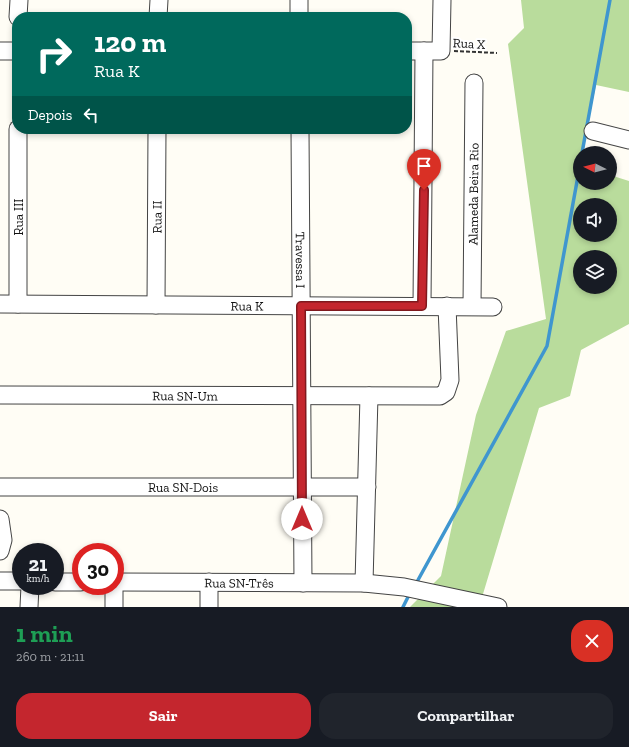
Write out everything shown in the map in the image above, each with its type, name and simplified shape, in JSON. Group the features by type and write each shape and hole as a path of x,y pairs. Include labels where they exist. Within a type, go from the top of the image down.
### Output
{"street":[{"path":"18,12 19,0"},
{"path":"158,12 159,0"},
{"path":"299,0 299,12"},
{"path":"422,306 415,51 441,51 442,0"},
{"path":"0,51 12,51"},
{"name":"Alameda Beira Rio","path":"472,306 474,82"},
{"path":"594,131 629,140"},
{"name":"Rua III","path":"18,134 18,304"},
{"name":"Rua II","path":"156,305 157,134"},
{"name":"Travessa I","path":"300,134 303,583"},
{"name":"Rua K","path":"0,304 493,306"},
{"name":"Rua SN-Um","path":"0,395 440,396 446,392 449,384 447,306"},
{"path":"364,583 369,396"},
{"name":"Rua SN-Dois","path":"0,487 367,487"},
{"path":"0,519 3,540 0,551"},
{"path":"0,581 12,581"},
{"name":"Rua SN-Três","path":"124,582 364,583 404,587 498,607"},
{"path":"208,607 209,582"},
{"path":"29,607 30,595"},
{"path":"114,595 114,607"}],"path":[{"name":"Rua X","path":"441,51 497,53"}],"green space":[{"path":"521,0 629,0 629,92 596,85 583,146 573,146 573,190 617,190 617,177 629,181 629,324 581,350 570,396 539,408 483,594 483,607 410,607 441,576 476,415 506,331 546,319 508,44 524,28"}],"waterway":[{"path":"583,146 610,0"},
{"path":"418,580 547,346 575,190"},
{"path":"403,607 408,597"}],"route":[{"path":"302,519 301,306 422,306 424,190"}]}
